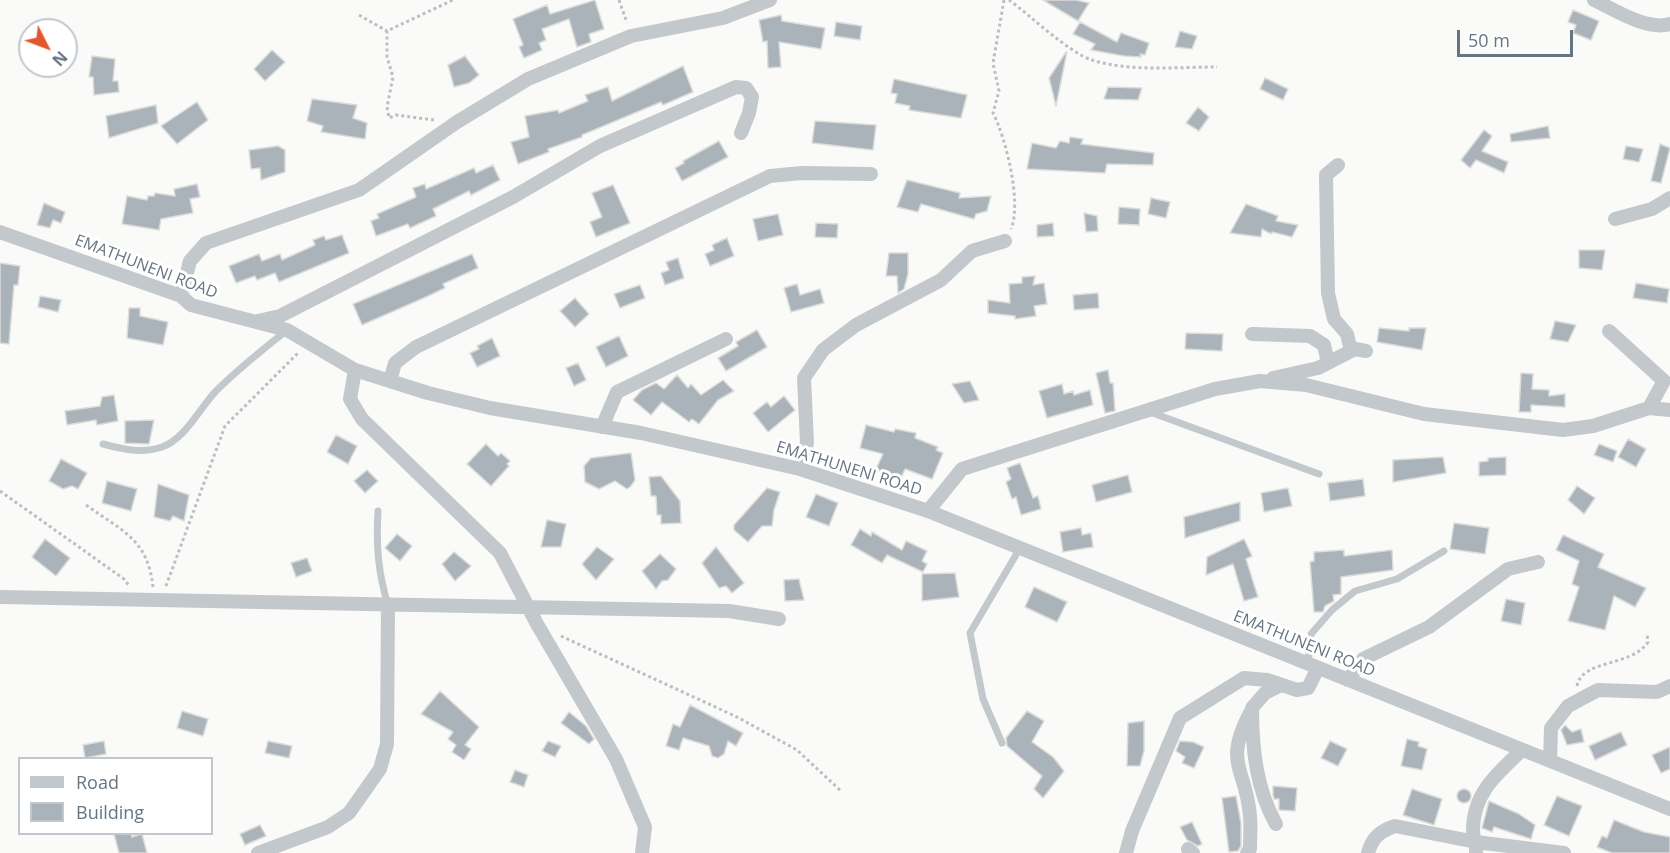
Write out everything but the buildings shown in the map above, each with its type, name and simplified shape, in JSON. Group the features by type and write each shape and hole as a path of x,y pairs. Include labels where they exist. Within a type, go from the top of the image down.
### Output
{"street":[{"path":"181,296 190,261 206,243 359,190 457,122 528,79 631,36 723,18 770,0"},
{"path":"1594,0 1637,20 1664,26 1670,24"},
{"path":"256,321 280,316 434,238 513,197 600,146 736,87 751,92 752,102 741,133"},
{"path":"1338,165 1326,175 1328,293 1334,320 1347,334 1351,351"},
{"path":"390,381 395,363 416,346 770,176 802,173 871,174"},
{"path":"1615,219 1652,209 1670,198"},
{"name":"EMATHUNENI ROAD","path":"0,231 181,296 191,306 287,330 355,370 390,381 490,408 602,427 800,469 928,510 1522,750 1667,804"},
{"path":"800,469 807,443 804,378 823,350 856,325 941,280 972,250 1005,242"},
{"path":"1609,331 1664,381 1649,408"},
{"path":"1251,334 1310,336 1324,345 1328,363"},
{"path":"602,427 616,392 726,339"},
{"path":"928,510 962,469 1215,389 1318,368 1356,349 1366,351"},
{"path":"355,370 350,399 362,419 500,553 537,624 616,759 645,827 642,853"},
{"path":"1260,381 1306,385 1424,414 1563,429 1593,426 1649,408 1670,410"},
{"path":"1348,680 1363,659 1429,627 1508,569 1538,562"},
{"path":"0,597 729,611 779,619"},
{"path":"258,853 328,827 349,813 366,794 380,769 387,744 388,605"},
{"path":"1126,853 1132,831 1180,718 1244,678 1297,690 1308,688 1313,666"},
{"path":"1247,853 1250,849 1250,816 1237,768 1236,747 1252,708 1265,693 1281,685"},
{"path":"1550,761 1551,728 1568,706 1598,690 1658,692 1670,686"},
{"path":"1252,708 1257,768 1265,804 1276,824"},
{"path":"1475,847 1475,807 1481,794 1522,750"},
{"path":"1368,853 1373,840 1383,831 1395,826 1475,847 1564,853"}],"lane":[{"path":"103,444 130,452 162,447 182,433 209,399 249,360 287,330"},
{"path":"1146,411 1319,474"},
{"path":"378,511 376,545 379,577 388,605"},
{"path":"1002,743 983,699 970,633 1020,548"},
{"path":"1313,666 1311,634 1332,610 1355,591 1397,579 1444,551"}],"path":[{"path":"387,32 453,0"},
{"path":"620,0 631,36"},
{"path":"1004,0 993,63 999,91 993,113 1000,127 1010,162 1015,220 1005,242"},
{"path":"1009,0 1071,48 1092,60 1133,66 1217,67"},
{"path":"359,15 387,32"},
{"path":"387,32 387,57 393,77 387,108 389,118 396,115 457,122"},
{"path":"158,600 225,426 309,342"},
{"path":"0,491 124,579 139,600"},
{"path":"86,505 130,536 144,549 151,564 158,600"},
{"path":"537,624 737,717 796,750 841,791"},
{"path":"1582,699 1577,684 1586,673 1594,666 1617,662 1640,651 1648,642 1647,634"}]}
